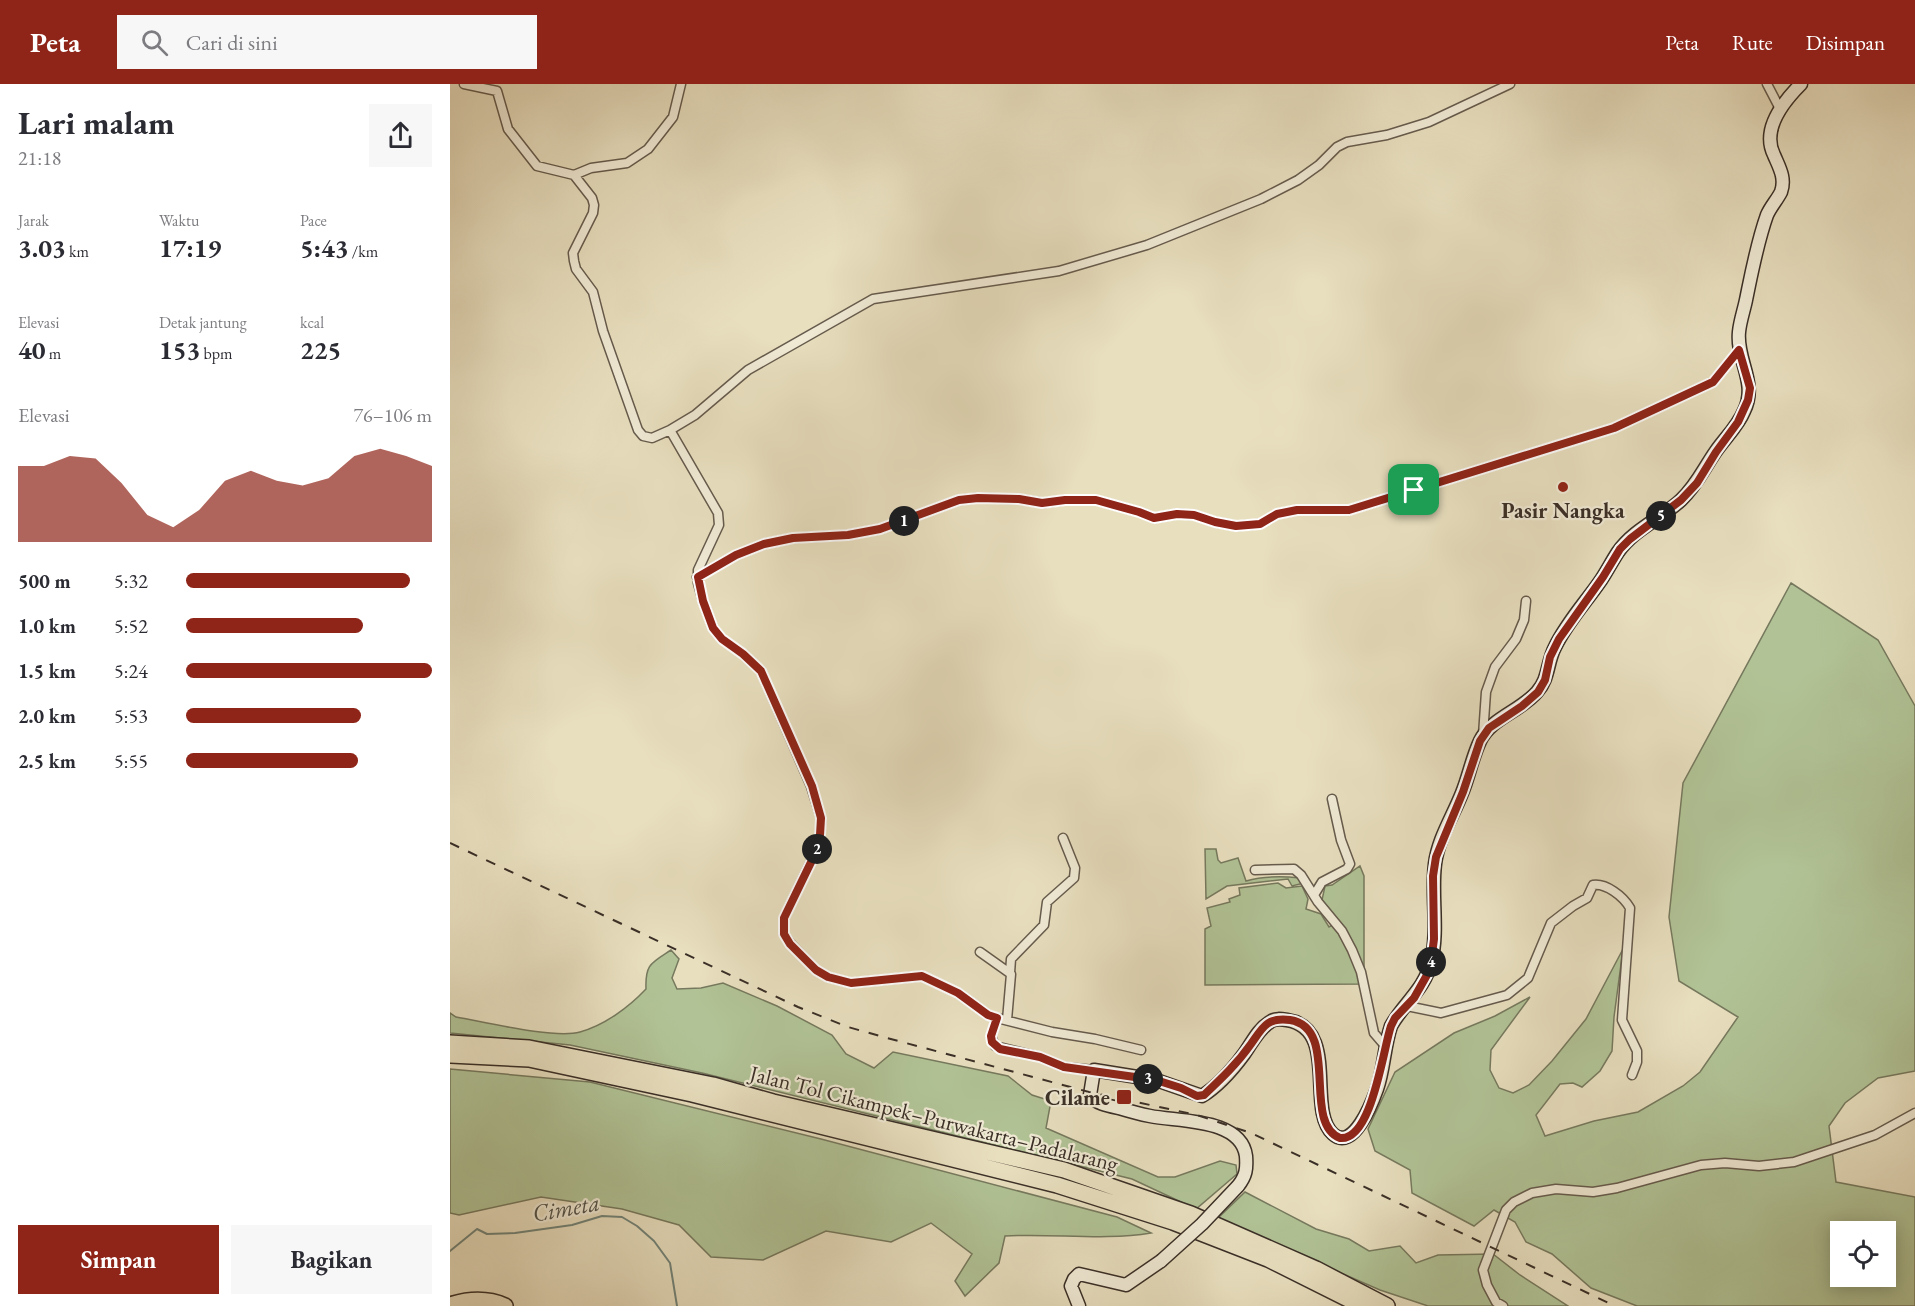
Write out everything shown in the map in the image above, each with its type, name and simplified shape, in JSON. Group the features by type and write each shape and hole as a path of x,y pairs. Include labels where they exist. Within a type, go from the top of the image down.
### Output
{"highway":[{"name":"Jalan Tol Cikampek–Purwakarta–Padalarang","path":"450,1043 529,1048 713,1085 773,1102 1064,1170 1191,1214 1316,1269 1387,1306"},
{"name":"Jalan Tol Cikampek–Purwakarta–Padalarang","path":"450,1055 529,1059 692,1094 1057,1185 1173,1222 1257,1255 1362,1306"},
{"path":"454,1304 488,1300 505,1306"}],"street":[{"path":"464,84 499,88 508,129 537,166 574,175 591,168 627,163 648,149 673,117 681,84"},
{"path":"574,175 592,198 594,205 591,219 573,253 576,268 593,292 603,331 638,430 643,436 652,438 695,415 747,370 873,299 1059,271 1147,245 1261,199 1319,165 1337,147 1347,142 1387,135 1429,122 1510,84"},
{"path":"1767,84 1780,109"},
{"path":"997,1018 991,1036 996,1046 1040,1057 1064,1067 1156,1080 1202,1096 1235,1066 1269,1022 1279,1018 1294,1021 1306,1028 1315,1043 1326,1124 1332,1134 1343,1139 1351,1136 1377,1089 1395,1018 1407,1006 1427,975 1434,939 1433,876 1438,849 1463,792 1480,741 1489,728 1522,706 1538,692 1545,680 1550,657 1559,639 1620,549 1681,500 1697,483 1738,422 1748,400 1750,388 1739,350 1739,332 1756,248 1768,214 1782,186 1781,170 1770,142 1773,125 1780,109 1801,84"},
{"path":"698,577 736,555 764,544 793,538 848,535 880,529 959,500 978,498 1019,499 1042,503 1096,500 1154,518 1177,514 1194,515 1236,526 1260,524 1277,514 1297,510 1349,510 1614,428 1713,382 1739,350"},
{"path":"670,430 720,520 701,562 698,577 703,601 713,628 722,639 761,671 812,786 821,818 820,835 815,854 784,918 784,934 790,944 816,970 828,977 851,983 922,976 958,993 988,1015 1052,1032 1141,1050"},
{"path":"1484,736 1486,692 1495,667 1516,639 1524,620 1526,602"},
{"path":"1314,895 1322,882 1347,870 1350,864 1341,840 1332,800"},
{"path":"1007,1020 1011,959 1044,926 1047,902 1066,886 1075,874 1063,838"},
{"path":"1256,870 1290,869 1297,871 1342,931 1361,972 1374,1033 1386,1047"},
{"path":"1407,1006 1441,1013 1508,995 1528,978 1551,923 1587,898 1593,885 1609,888 1630,908 1622,1020 1637,1051 1637,1062 1632,1075"},
{"path":"980,952 1010,973"},
{"path":"1079,1306 1071,1286 1079,1274 1124,1286 1131,1283 1161,1261 1202,1224 1238,1186 1246,1173 1245,1151 1238,1138 1231,1132 1193,1121 1151,1116 1098,1102 1091,1098 1089,1092 1094,1070"},
{"path":"1503,1306 1496,1302 1482,1270 1506,1210 1514,1202 1532,1193 1556,1189 1593,1192 1617,1188 1701,1165 1725,1163 1759,1166 1794,1162 1875,1135 1915,1113"}],"green space":[{"path":"1791,583 1878,640 1915,706 1915,1071 1878,1078 1845,1103 1829,1126 1836,1182 1915,1197 1915,1306 1637,1306 1591,1288 1552,1254 1526,1242 1515,1222 1494,1210 1474,1226 1412,1193 1410,1170 1375,1151 1368,1129 1395,1072 1454,1033 1495,1016 1530,997 1491,1050 1490,1070 1499,1088 1513,1093 1529,1085 1586,1019 1623,949 1612,1051 1600,1071 1582,1087 1573,1083 1560,1084 1536,1115 1545,1136 1594,1121 1638,1112 1683,1086 1700,1072 1738,1017 1679,981 1669,917 1683,783"},
{"path":"1205,849 1216,849 1218,860 1221,863 1238,858 1246,881 1266,877 1286,877 1300,878 1304,883 1292,886 1288,879 1227,886 1206,899"},
{"path":"1360,866 1364,876 1364,984 1205,985 1205,929 1211,926 1207,908 1230,902 1229,899 1240,895 1239,888 1278,883 1286,888 1302,886 1308,899 1306,909 1321,914 1329,927 1336,923 1322,900 1325,886 1332,885"},
{"path":"671,950 679,959 672,978 677,989 701,988 723,983 777,1006 832,1035 846,1054 874,1068 893,1052 1008,1076 1032,1095 1051,1101 1046,1128 1158,1177 1175,1177 1220,1161 1236,1165 1237,1174 1196,1209 1132,1179 702,1073 570,1045 450,1033 450,1013 456,1017 537,1032 568,1034 589,1029 616,1015 639,996 646,989 648,969"},
{"path":"450,1069 590,1082 821,1139 1117,1217 1151,1233 1096,1237 1005,1236 999,1263 965,1296 955,1281 972,1254 931,1223 891,1242 826,1231 763,1260 711,1257 679,1225 622,1209 541,1197 459,1215 450,1213"},
{"path":"1245,1192 1316,1229 1349,1239 1369,1251 1400,1246 1416,1263 1438,1255 1493,1254 1520,1275 1568,1306 1428,1306 1380,1290 1217,1219"}],"waterway":[{"name":"Cimeta","path":"450,1251 477,1229 487,1234 515,1233 572,1225 602,1216 622,1217 654,1241 670,1263 677,1306"}],"railway":[{"path":"450,843 798,1007 848,1027 1089,1092 1197,1115 1251,1133 1615,1306"}],"place":[{"name":"Pasir Nangka","path":"1563,487"},
{"name":"Cilame","path":"1124,1097"}],"route":[{"path":"1739,350 1750,388 1744,412 1738,422 1697,483 1681,500 1620,549 1554,647 1545,680 1538,692 1522,706 1489,728 1480,741 1463,792 1436,857 1433,876 1434,939 1427,975 1414,998 1395,1018 1391,1026 1377,1089 1351,1136 1343,1139 1336,1137 1326,1124 1317,1049 1306,1028 1299,1022 1279,1018 1269,1022 1235,1066 1204,1095 1197,1096 1156,1080 1064,1067 1040,1057 1000,1049 992,1042 991,1036 997,1018 988,1015 971,1001 937,982 917,976 851,983 828,977 816,970 790,944 784,934 784,918 815,854 820,835 821,818 812,786 761,671 722,639 713,628 703,601 698,577 736,555 764,544 793,538 848,535 880,529 959,500 998,497 1042,503 1096,500 1154,518 1165,518 1177,514 1194,515 1236,526 1260,524 1277,514 1297,510 1314,512 1349,510 1414,490 1614,428 1713,382 1739,350"}]}
